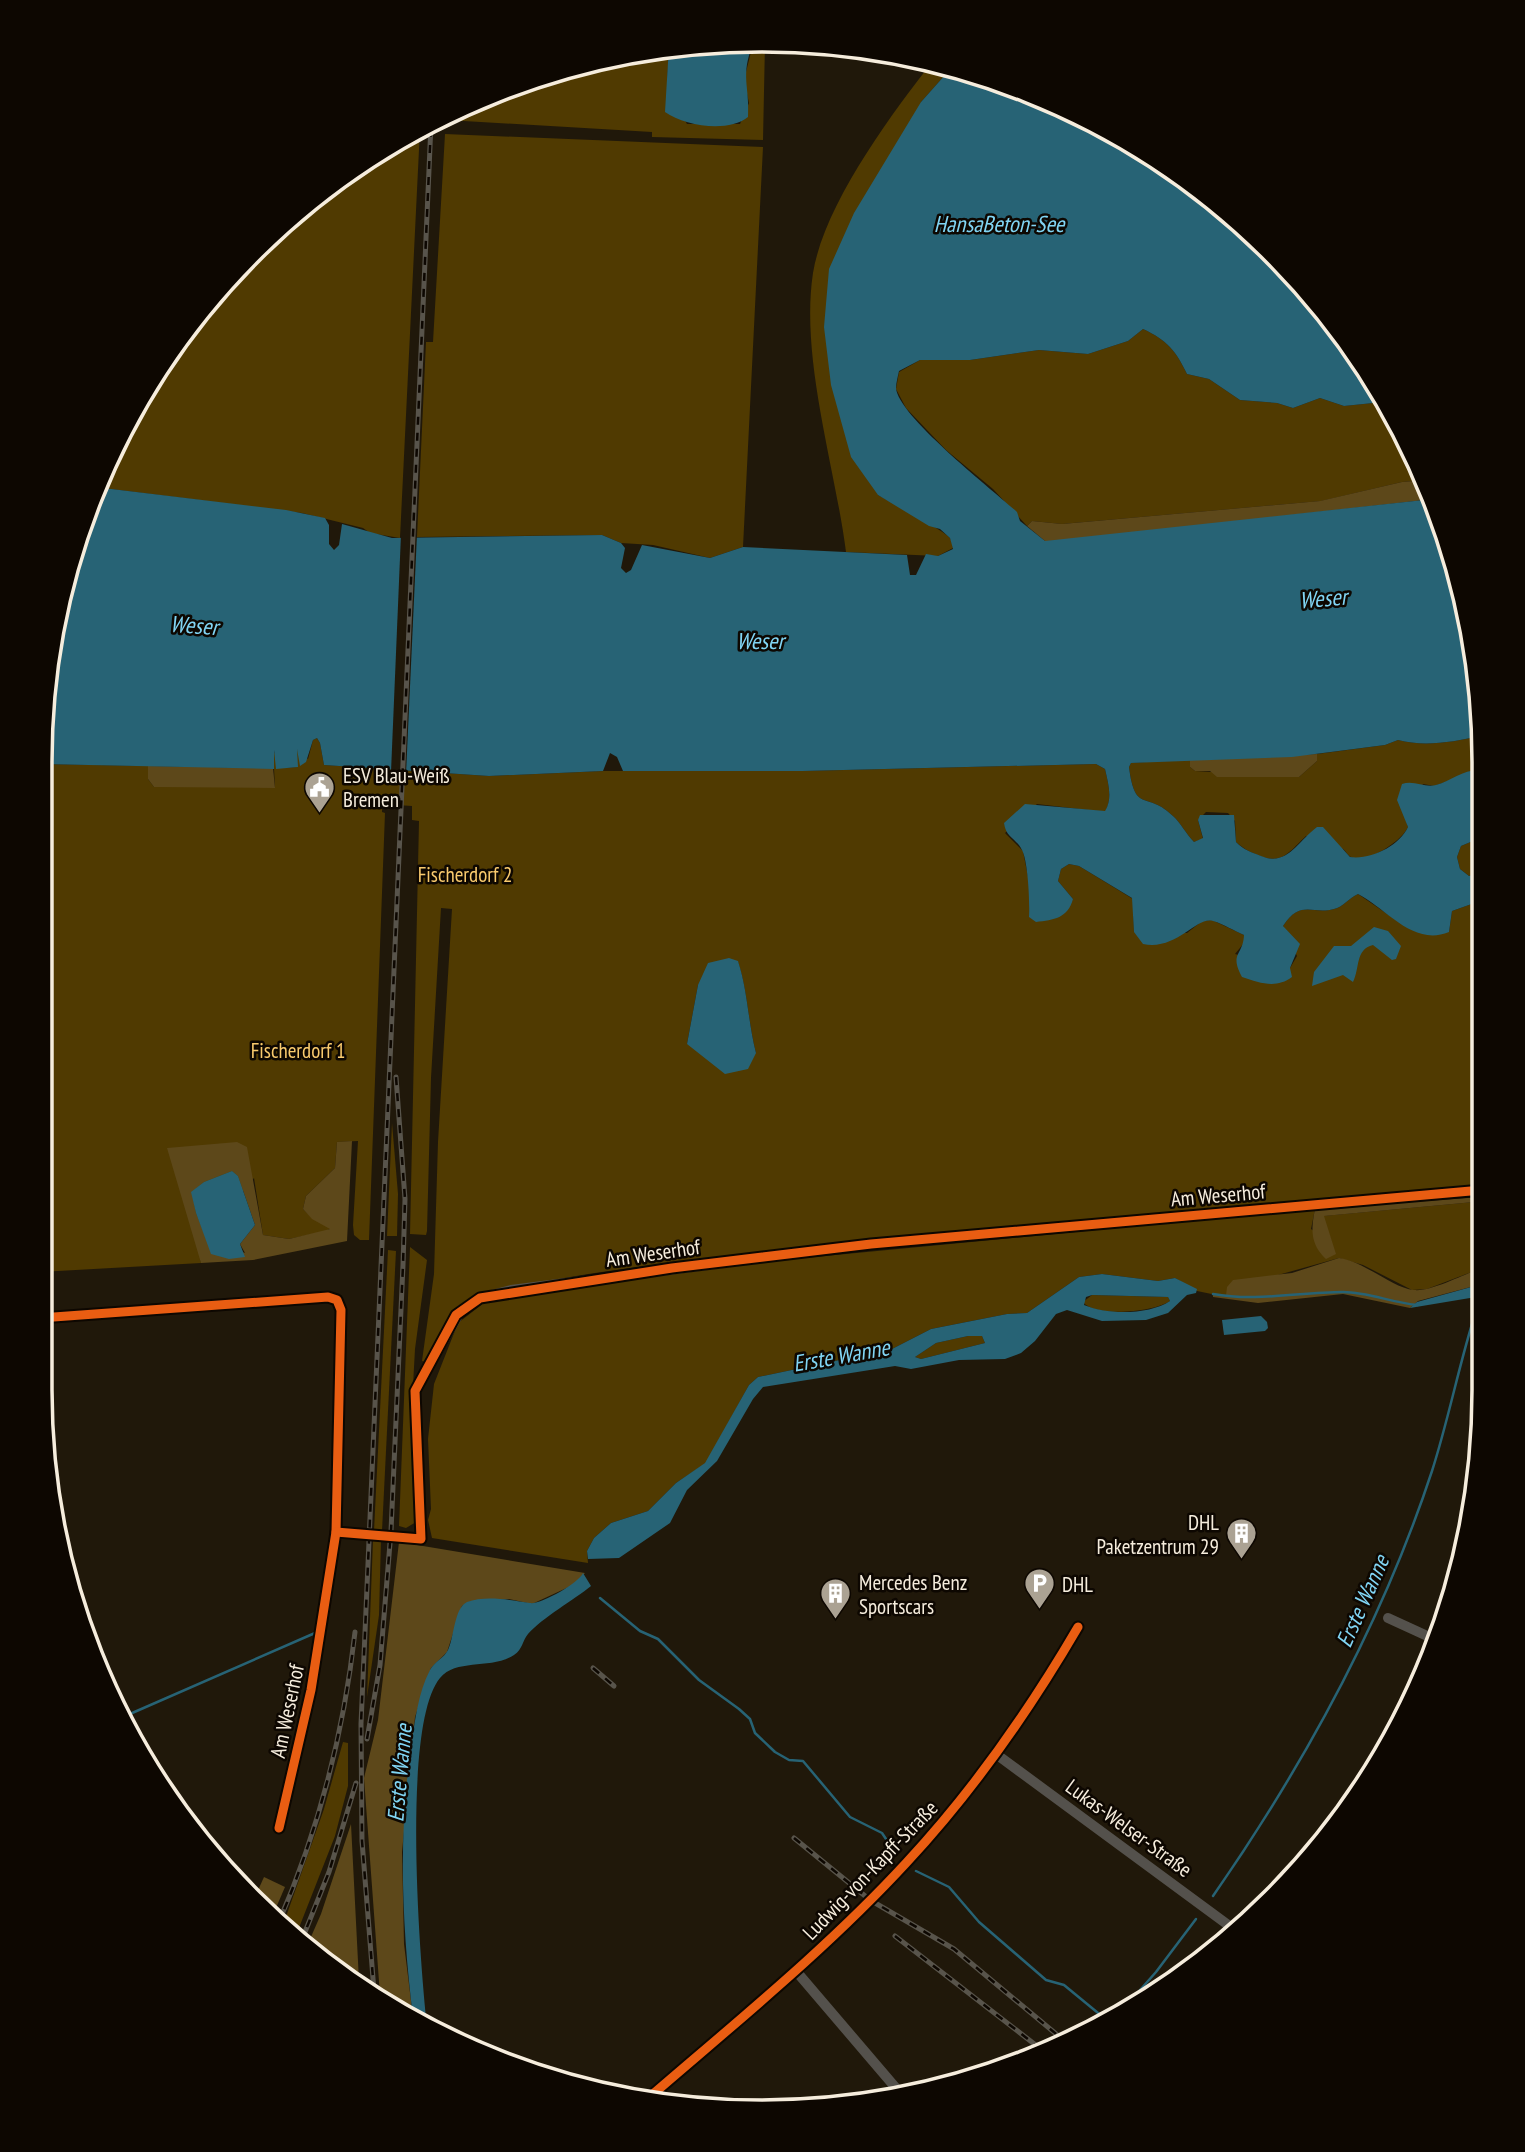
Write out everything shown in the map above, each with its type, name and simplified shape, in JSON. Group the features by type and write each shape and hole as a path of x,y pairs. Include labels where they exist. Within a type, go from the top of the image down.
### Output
{"street":[{"name":"Am Weserhof","path":"279,1828 311,1690 336,1532 421,1539 415,1391 456,1315 475,1300 524,1289 871,1244 1472,1191"},
{"path":"1388,1618 1428,1636"},
{"name":"Ludwig-von-Kapff-Straße","path":"657,2091 796,1971 909,1860 996,1754 1079,1627"},
{"name":"Lukas-Welser-Straße","path":"996,1754 1228,1925"},
{"path":"796,1971 895,2087"}],"green space":[{"path":"751,52 765,52 763,140 652,137 652,132 460,121 534,90 624,66 668,59 667,87 687,124 740,124 749,103 744,80"},
{"path":"925,72 944,76 921,102 878,495 917,516 950,539 953,548 938,556 846,552 820,412 811,340 813,273 830,219 861,162"},
{"path":"445,134 763,147 743,547 710,558 653,545 621,543 602,535 417,537 426,342 433,342"},
{"path":"419,142 400,538 370,533 363,528 302,513 108,489 126,448 172,368 229,294 260,260 330,199 368,172"},
{"path":"1143,329 1170,347 1187,374 1209,379 1240,400 1277,403 1293,408 1320,398 1344,406 1374,403 1414,481 1321,501 1062,524 1032,521 1027,526 993,489 946,450 906,408 896,389 899,372 920,360 970,360 1039,350 1088,354 1128,341"},
{"path":"317,738 324,765 489,776 603,771 803,771 1096,764 1105,769 1108,785 1109,801 1105,812 1037,804 1005,833 1023,851 1030,887 1030,918 1073,899 1058,881 1061,869 1069,864 1079,866 1133,899 1134,932 1187,933 1202,921 1212,920 1244,935 1244,943 1235,954 1290,968 1297,956 1283,926 1301,910 1334,909 1358,894 1396,920 1449,932 1452,911 1472,904 1472,1188 1066,1222 599,1272 471,1299 429,1363 422,1361 434,1274 438,1142 452,909 441,908 431,1078 427,1231 426,1235 410,1234 419,821 412,820 412,806 382,804 382,812 385,813 369,1240 360,1240 354,1235 358,1141 337,1142 335,1168 306,1196 303,1209 312,1218 331,1228 326,1231 289,1239 263,1235 254,1178 198,1245 201,1263 53,1271 53,764 148,766 148,779 154,787 275,787 273,750 282,768 297,767 297,749 308,759 313,740","holes":["738,962 756,1053 687,1044 698,985"]},
{"path":"1471,738 1472,772 1434,786 1423,784 1404,814 1408,827 1399,839 1374,855 1358,859 1339,847 1306,836 1280,858 1260,856 1236,842 1235,821 1228,813 1206,812 1198,820 1203,839 1194,842 1164,808 1139,797 1129,767 1131,763 1190,759 1190,767 1195,771 1299,777 1317,761 1317,754 1385,745 1398,740 1439,743"},
{"path":"1472,841 1472,875 1469,876 1460,869 1457,857 1461,846"},
{"path":"392,1123 398,1194 397,1236 387,1236"},
{"path":"1472,1202 1472,1272 1427,1289 1412,1290 1363,1265 1339,1258 1278,1275 1226,1297 1197,1291 1175,1278 1158,1281 1102,1274 1079,1277 1027,1313 1007,1314 931,1329 892,1349 758,1377 749,1385 706,1463 676,1483 648,1511 611,1523 594,1538 587,1551 588,1563 432,1538 428,1520 431,1509 428,1439 434,1384 458,1323 485,1302 600,1282 783,1260 1315,1209 1311,1229 1332,1243 1323,1216"},
{"path":"410,1247 427,1260 415,1349 412,1404 416,1522 406,1528 399,1526"},
{"path":"388,1250 396,1251 382,1531 374,1531"},
{"path":"1092,1295 1168,1297 1170,1301 1151,1308 1112,1312 1090,1307 1083,1302"},
{"path":"968,1336 982,1336 985,1343 921,1359 915,1357 936,1343"},
{"path":"373,1540 381,1540 379,1615 367,1697"},
{"path":"343,1742 348,1743 348,1786 335,1836 299,1927 286,1916 324,1809"}],"shaded area":[{"path":"1414,481 1422,500 1065,541 1045,541 1027,526 1032,521 1062,524 1320,501"},
{"path":"1317,754 1317,761 1299,777 1217,777 1210,771 1195,771 1190,767 1190,759"},
{"path":"148,766 273,768 275,788 154,787 148,779"},
{"path":"352,1141 347,1241 253,1260 201,1263 167,1148 237,1142 247,1147 263,1235 289,1239 330,1229 312,1219 303,1209 306,1196 335,1168 337,1142","holes":["232,1171 238,1176 255,1225 240,1244 245,1253 206,1238 196,1213 192,1192 204,1182"]},
{"path":"1472,1198 1472,1202 1324,1216 1336,1254 1326,1259 1314,1242 1315,1209"},
{"path":"1339,1258 1359,1264 1397,1285 1414,1290 1438,1286 1472,1272 1472,1287 1418,1301 1410,1308 1343,1294 1258,1303 1213,1297 1213,1294 1226,1296 1227,1287 1233,1280 1292,1273"},
{"path":"399,1542 585,1573 573,1585 532,1604 509,1599 469,1602 462,1606 447,1652 431,1668 415,1717 402,1852 404,1944 412,2007 379,1987 364,1778 378,1720"},
{"path":"351,1824 359,1973 311,1937"},
{"path":"264,1877 285,1887 276,1907 258,1890"}],"water":[{"path":"750,53 746,73 748,117 729,125 706,126 684,121 665,112 668,59"},
{"path":"944,76 991,90 1077,126 1157,172 1195,199 1265,260 1326,330 1353,368 1374,403 1344,406 1320,398 1293,408 1277,403 1240,400 1209,379 1187,374 1170,347 1143,329 1128,341 1088,354 1039,350 970,360 920,360 899,371 896,388 912,416 929,434 1017,512 1020,521 1045,541 1422,500 1435,534 1459,624 1471,738 1439,743 1398,740 1385,745 1292,757 1131,763 1129,767 1139,797 1164,808 1194,842 1203,838 1198,820 1200,815 1234,815 1236,842 1270,859 1285,856 1317,827 1323,827 1350,857 1375,854 1391,846 1408,827 1397,800 1402,784 1436,785 1472,771 1472,841 1461,846 1457,857 1460,869 1469,876 1472,875 1472,904 1452,911 1449,932 1436,935 1412,930 1358,894 1337,908 1301,910 1289,918 1283,926 1300,944 1290,968 1292,977 1280,983 1262,983 1242,977 1238,969 1237,959 1244,935 1217,922 1207,921 1166,943 1143,944 1134,932 1132,898 1079,866 1069,864 1061,869 1058,881 1073,899 1071,905 1059,917 1036,922 1029,917 1024,855 1020,846 1007,832 1004,823 1025,804 1105,811 1109,796 1105,769 1096,764 803,771 623,771 617,757 610,753 603,771 489,776 324,765 317,738 313,740 306,762 300,766 297,749 298,767 276,769 274,750 274,769 53,764 54,716 66,624 90,534 108,489 286,510 325,518 329,525 329,544 334,550 339,545 342,524 392,538 602,535 621,543 625,548 621,568 626,573 631,570 642,545 710,558 743,547 907,555 910,575 916,575 926,554 938,556 953,549 950,538 940,529 929,526 878,495 851,457 831,385 824,327 829,269 854,213 921,102"},
{"path":"1374,927 1388,931 1401,946 1396,959 1392,960 1373,945 1363,951 1353,982 1343,975 1312,986 1314,972 1334,946 1351,946"},
{"path":"729,958 738,961 756,1053 748,1069 725,1074 687,1044 698,985 708,963"},
{"path":"232,1171 238,1176 255,1225 240,1244 245,1257 229,1259 211,1254 191,1192 204,1182"},
{"path":"1102,1274 1158,1281 1175,1278 1197,1289 1196,1293 1187,1295 1168,1313 1146,1320 1102,1321 1067,1310 1056,1314 1035,1341 1021,1353 1005,1359 959,1360 911,1369 895,1366 763,1387 753,1399 717,1461 687,1490 670,1523 619,1558 588,1559 587,1551 594,1538 611,1523 648,1511 676,1483 705,1463 749,1385 758,1377 892,1349 931,1329 1007,1314 1027,1313 1079,1277","holes":["1086,1297 1168,1297 1170,1301 1151,1309 1116,1312 1084,1305","968,1336 982,1336 985,1343 921,1359 915,1357 936,1343"]},
{"path":"1472,1287 1472,1298 1410,1308 1417,1302"},
{"path":"1261,1316 1267,1322 1268,1328 1265,1331 1224,1335 1222,1320"},
{"path":"583,1573 591,1586 534,1628 517,1653 495,1662 465,1666 447,1672 440,1678 428,1704 421,1743 416,1846 426,2014 412,2007 406,1950 403,1848 407,1781 416,1717 426,1679 432,1667 448,1650 459,1610 467,1602 490,1598 535,1603 550,1597"}],"pier":[{"path":"401,534 417,534 406,774 391,772"}],"waterway":[{"name":"Erste Wanne","path":"1213,1294 1246,1297 1353,1292 1418,1305"},
{"name":"Erste Wanne","path":"1213,1896 1279,1796 1365,1638 1412,1528 1432,1471 1472,1324"},
{"path":"600,1598 640,1631 658,1639 699,1680 739,1709 750,1719 755,1733 775,1752 789,1760 803,1761 850,1817 882,1833 896,1854"},
{"path":"131,1713 315,1633"},
{"path":"916,1871 949,1887 979,1922 1046,1980 1064,1985 1099,2014"},
{"name":"Erste Wanne","path":"1139,1991 1196,1919"}],"railway":[{"path":"373,1983 362,1841 361,1724 430,136"},
{"path":"367,1739 380,1665 391,1531 403,1265 405,1199 396,1077"},
{"path":"283,1913 305,1853 327,1781 344,1706 355,1632"},
{"path":"593,1668 614,1686"},
{"path":"305,1932 329,1872 356,1783"},
{"path":"794,1838 870,1900 954,1949 1057,2035"},
{"path":"895,1936 1035,2045"}],"cycle path":[{"path":"336,1532 421,1539 415,1391 456,1315 480,1298 672,1268 871,1244 1472,1191"},
{"path":"53,1317 328,1297 337,1300 341,1310 336,1532 311,1690 279,1828"},
{"path":"657,2091 812,1956 907,1862 955,1807 999,1749 1078,1627"}],"place":[{"name":"ESV Blau-Weiß Bremen","path":"320,814"},
{"name":"DHL Paketzentrum 29","path":"1242,1561"},
{"name":"DHL","path":"1039,1611"},
{"name":"Mercedes Benz Sportscars","path":"836,1621"}],"water label":[{"name":"HansaBeton-See","path":"999,223"},
{"name":"Weser","path":"1323,598"},
{"name":"Weser","path":"194,625"},
{"name":"Weser","path":"760,640"}],"park label":[{"name":"Fischerdorf 2","path":"465,874"},
{"name":"Fischerdorf 1","path":"298,1050"}]}
